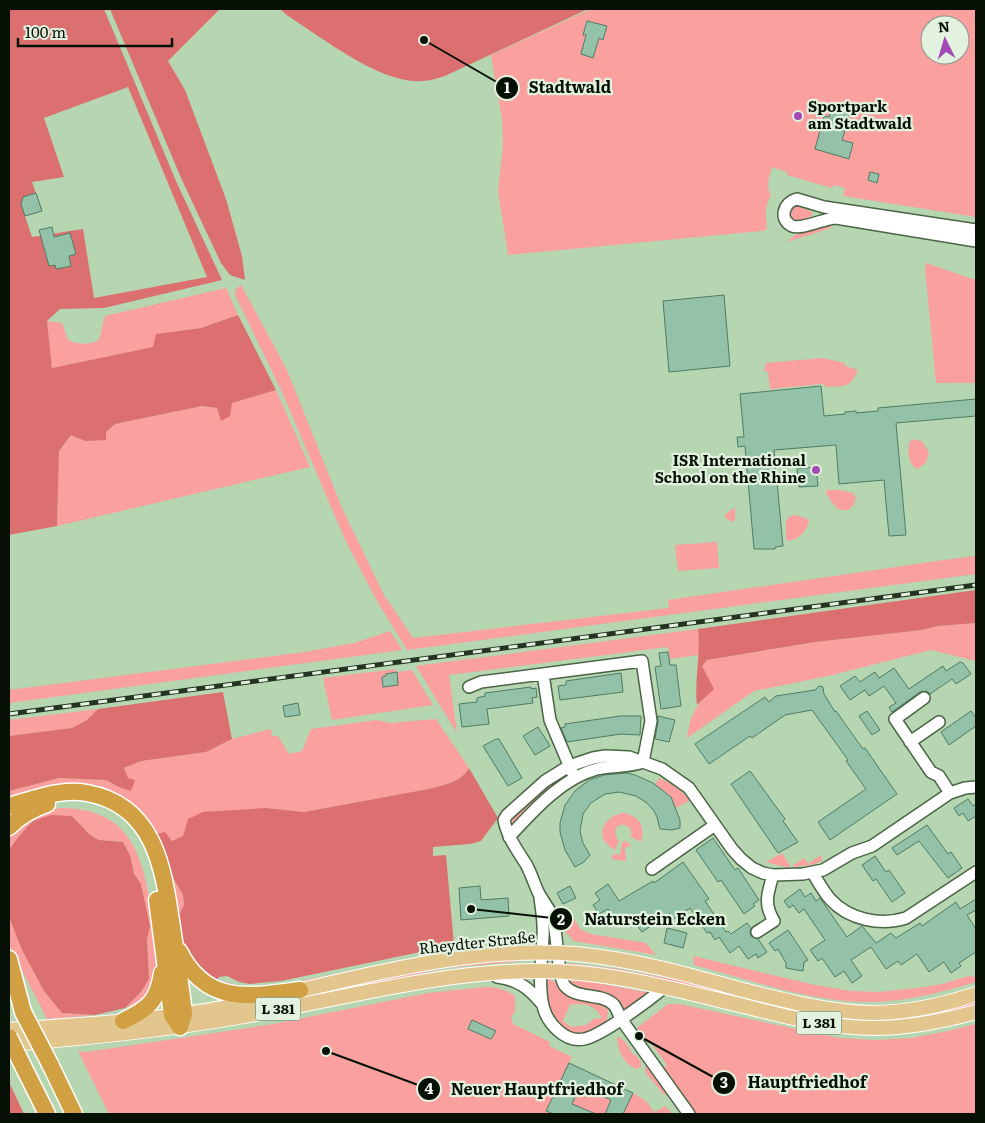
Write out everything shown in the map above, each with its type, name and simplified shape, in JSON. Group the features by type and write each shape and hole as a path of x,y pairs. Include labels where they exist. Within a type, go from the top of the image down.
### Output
{"highway":[{"path":"9,806 50,794 68,792 87,793 104,798 121,807 136,819 150,838 160,860 166,885 173,937 179,1019"},
{"path":"9,827 34,808 51,802 69,799 101,805 116,813 129,824 139,836 147,851 155,888 164,961 179,1019"},
{"path":"173,937 186,965 197,978 213,988 226,993 244,996 300,990"},
{"path":"9,958 23,1012"},
{"path":"123,1021 140,1013 157,995 164,961"},
{"path":"9,983 74,1114"},
{"path":"9,1037 43,1110"}],"main road":[{"name":"Rheydter Straße","path":"9,1044 179,1019 372,974 448,960 491,955 558,953 616,959 774,998 841,1011 874,1013 908,1010 941,1004 976,994"},
{"name":"Rheydter Straße","path":"9,1030 123,1021 245,1016 376,989 442,978 541,971 560,971 613,977 664,987 771,1013 840,1026 874,1028 910,1027 976,1012"}],"street":[{"path":"969,232 836,218 828,218 797,227 792,226 784,214 787,203 797,198 824,207 969,232 976,241"},
{"path":"469,687 481,682 642,661 651,721 643,762"},
{"path":"543,674 550,720 575,778"},
{"path":"924,698 894,719 931,772 938,776 950,793"},
{"path":"910,742 939,722"},
{"path":"689,1114 621,1019 615,1006 599,997 580,994 566,987 560,971 557,934 552,915 509,837 504,820 545,780 569,766 581,760 605,756 629,757 662,769 681,781 696,796 741,859 763,873 773,875 814,873 832,867 852,853 872,846 950,793 976,787"},
{"path":"509,837 558,789 575,778 596,770 629,766 643,762"},
{"path":"652,868 715,825"},
{"path":"814,873 831,900 843,910 868,920 881,922 906,918 976,872"},
{"path":"757,932 774,921 769,914 766,903 773,875"},
{"path":"539,894 543,930 541,971 543,1005 546,1015 563,1034 579,1040 590,1037 621,1019 664,987"},
{"path":"480,975 512,979 528,989 543,1005"}],"shaded area":[{"path":"9,9 104,9 176,181 222,280 104,308 60,309 47,321 52,368 153,347 156,334 201,328 238,315 276,390 232,403 230,416 221,421 217,408 202,406 115,424 106,432 106,440 85,441 71,435 59,451 57,526 9,535","holes":["128,87 207,277 94,298 83,229 32,237 25,216 42,211 32,182 64,177 44,118"]},
{"path":"110,9 220,9 168,61 185,90 226,199 242,256 245,280 230,275 221,263 181,178"},
{"path":"280,9 588,9 445,76 422,81 406,80 370,68 335,47"},
{"name":"Sportpark am Stadtwald","path":"591,9 976,9 976,217 843,196 845,188 834,185 832,188 787,175 787,172 772,167 768,185 771,195 766,207 767,229 762,231 508,255 498,191 503,145 502,119 491,55"},
{"path":"796,205 812,212 812,216 799,221 792,218 790,211"},
{"path":"831,223 831,228 787,242 795,235"},
{"path":"926,263 976,280 976,383 936,383"},
{"path":"241,285 287,370 342,508 384,595 413,638 669,608 668,600 976,556 976,574 407,650 377,601 346,542 281,390 235,295 235,290"},
{"path":"226,288 238,315 201,328 157,334 154,347 52,368 47,321 62,323 68,340 87,344 99,340 105,316"},
{"path":"822,358 845,363 845,366 858,370 852,381 842,386 825,387 822,384 770,389 768,372 764,371 766,363"},
{"path":"276,390 310,467 57,526 59,451 71,435 85,441 106,432 115,424 202,406 217,408 221,421 232,403"},
{"path":"915,439 923,442 929,453 926,463 917,469 910,460 909,452 910,441"},
{"path":"827,490 853,493 856,498 853,506 848,510 837,508 826,493"},
{"path":"735,507 735,520 733,522 726,519 725,515"},
{"path":"796,515 808,519 809,522 806,529 796,539 788,541 786,538 786,521 790,516"},
{"path":"717,542 719,568 678,571 675,545"},
{"path":"976,590 976,623 815,642 707,660 702,666 714,689 697,705 698,629"},
{"path":"976,623 976,661 931,650 828,676 754,691 687,738 690,722 695,711 713,689 702,666 707,660 815,642"},
{"path":"698,629 699,655 670,659 668,647 449,675 457,733 416,666"},
{"path":"390,631 402,650 9,703 9,690 305,652 354,643"},
{"path":"395,669 397,672 412,670 433,705 332,720 323,678"},
{"path":"223,692 232,739 206,752 141,761 124,768 128,778 135,780 131,791 106,780 59,778 9,791 9,736 72,728 87,720 98,709"},
{"path":"98,709 87,720 72,728 9,736 9,720"},
{"path":"436,719 469,768 454,781 434,788 304,812 266,808 172,841 155,833 136,808 121,796 91,784 58,784 9,797 9,791 59,778 106,780 119,787 128,778 124,768 141,761 206,752 232,739 271,729 272,736 278,736 289,754 302,751 311,729 376,720 390,723"},
{"path":"469,768 498,818 481,841 470,844 433,847 433,856 446,855 454,945 281,981 250,984 239,982 227,976 219,977 215,982 200,969 189,955 181,938 176,919 184,905 183,895 169,871 156,834 165,832 172,841 183,836 188,819 203,812 266,808 304,812 434,788 458,779"},
{"path":"565,773 568,778 518,821 510,823 510,818 547,783"},
{"path":"660,778 678,788 690,800 676,808 667,793 655,784"},
{"path":"60,808 83,810 101,815 116,824 127,836 136,851 147,887 160,957 159,972 146,1000 125,1008 141,992 149,979 147,940 150,926 141,884 134,874 130,855 123,842 99,840 90,835 72,816 33,821 9,850 9,837 14,831 43,812"},
{"path":"622,813 636,818 639,822 642,831 641,842 631,837 631,829 620,825 615,833 619,841 615,850 604,840 602,835 603,829 609,819"},
{"path":"51,815 72,816 90,835 99,840 123,842 130,855 134,874 141,884 150,926 147,940 149,979 141,992 125,1008 95,1015 62,1013 44,991 22,950 9,917 9,850 33,821"},
{"path":"626,841 631,846 625,848 626,861 611,859 613,854 620,855 622,842"},
{"path":"782,853 789,864 789,868 766,862"},
{"path":"821,855 822,861 811,865 791,867 804,858 808,864"},
{"path":"169,871 183,895 184,905 176,919"},
{"path":"568,909 581,930 591,934 646,943 656,955 574,941 566,933 556,913"},
{"path":"9,917 22,950 44,991 62,1013 95,1015 47,1019 9,945"},
{"path":"518,945 518,947 425,958 305,984 265,990 247,991 220,986 222,981 249,988 281,985 424,956"},
{"path":"693,956 815,985 851,991 879,992 925,987 969,976 976,977 976,982 914,997 889,1001 854,1002 784,990 694,965"},
{"path":"523,959 524,961 446,968 367,985 366,982 444,968"},
{"path":"568,963 618,969 703,985 819,1012 976,999 976,1005 935,1016 904,1021 870,1022 846,1020 798,1012 670,982 568,966"},
{"path":"549,979 552,980 571,997 604,1006 608,1010 607,1020 584,1034 576,1035 567,1031 560,1026 550,1010 546,1001 546,985","holes":["582,1004 592,1007 602,1018 594,1019 586,1025 571,1027 563,1021 570,1005"]},
{"path":"568,979 586,979 591,982 651,993 625,1009 610,996 573,985 568,982"},
{"path":"484,987 500,989 515,996 515,1012 511,1017 513,1024 550,1042 549,1046 572,1057 569,1063 633,1093 646,1101 654,1112 666,1106 672,1114 109,1114 78,1051 86,1052 268,1025 428,993"},
{"path":"668,1004 679,1004 839,1038 875,1040 911,1038 976,1024 976,1114 697,1114 664,1068 667,1065 650,1042 647,1043 637,1028"},
{"path":"617,1037 625,1042 633,1055 635,1054 641,1062 641,1067 636,1069 625,1060 620,1051"},
{"path":"646,1064 667,1092 664,1095 645,1072"},
{"path":"9,1082 24,1114 9,1114"}],"building":[{"path":"587,21 607,26 603,40 599,38 593,58 581,54 586,35 583,35"},
{"path":"832,105 851,111 842,140 853,143 849,159 815,149 824,116 829,117"},
{"path":"870,172 879,174 877,183 868,180"},
{"path":"36,193 42,211 25,216 21,204 23,197"},
{"path":"52,227 54,237 70,233 76,254 69,256 71,266 56,269 55,265 49,266 39,230"},
{"path":"724,295 730,366 669,372 663,301"},
{"path":"821,386 824,416 845,414 845,412 878,411 878,408 976,399 976,416 896,423 906,535 889,536 884,480 839,484 836,445 774,450 783,546 775,547 775,549 754,549 745,446 738,447 737,437 744,437 740,394"},
{"path":"816,467 818,486 799,487 797,469"},
{"path":"668,652 670,665 676,665 681,706 661,709 655,667 661,666 659,653"},
{"path":"960,662 963,663 971,674 956,684 952,679 930,694 927,691 920,692 892,712 889,707 896,703 884,686 869,696 865,690 850,700 840,686 855,676 860,682 875,672 879,678 894,668 909,689 943,666 946,671"},
{"path":"397,672 398,685 383,687 382,677 386,676 386,674"},
{"path":"621,673 623,692 560,700 558,686 566,685 566,681"},
{"path":"819,686 823,687 824,694 835,712 863,749 865,748 897,794 830,840 818,822 866,789 846,761 848,760 812,710 785,715 709,764 695,744 765,697 769,702 776,696 815,690"},
{"path":"531,687 531,689 536,688 537,697 532,698 533,703 487,709 489,724 462,727 459,704 477,702 477,698 485,696 485,693"},
{"path":"298,703 300,715 285,717 283,706"},
{"path":"867,711 880,730 872,735 859,716"},
{"path":"971,711 976,718 976,726 949,745 941,732"},
{"path":"620,716 641,716 640,735 621,734 567,742 561,728 565,727 565,724"},
{"path":"658,716 675,720 669,742 655,739"},
{"path":"538,727 550,746 535,755 523,736"},
{"path":"499,739 522,778 508,786 483,746"},
{"path":"750,771 785,819 783,821 798,842 778,853 731,784"},
{"path":"627,773 653,783 671,797 680,820 680,828 672,830 660,829 654,811 647,803 636,796 619,792 605,794 591,803 583,814 580,831 583,843 590,855 584,862 575,867 565,850 560,832 560,823 565,805 575,791 589,780 604,775"},
{"path":"968,799 973,806 976,804 976,816 968,821 963,813 959,816 954,808"},
{"path":"927,825 948,854 951,852 962,868 948,878 919,841 897,855 892,848"},
{"path":"713,838 735,870 738,868 759,900 753,904 755,906 744,914 721,880 718,882 696,850"},
{"path":"875,856 886,872 889,870 905,893 892,902 876,879 873,881 862,865"},
{"path":"683,862 709,899 705,901 726,932 728,931 731,934 747,923 751,928 751,936 758,939 767,952 758,958 756,954 748,959 739,946 730,953 719,937 715,940 710,932 707,933 690,908 668,923 670,913 642,932 636,924 631,927 624,916 616,921 608,909 599,914 593,905 600,900 595,893 608,884 619,901 653,881 654,883"},
{"path":"480,886 481,900 508,898 509,916 461,920 459,888"},
{"path":"570,886 576,898 563,904 557,893"},
{"path":"800,889 805,897 811,893 816,901 820,898 847,937 862,926 876,943 891,933 896,938 920,923 922,926 956,902 960,909 976,899 976,910 967,915 976,929 976,952 959,963 961,966 951,973 944,962 929,972 917,954 901,965 898,961 886,969 871,947 851,960 862,976 852,983 844,971 835,977 822,958 818,961 810,950 825,940 804,909 799,913 793,905 789,908 784,901"},
{"path":"667,928 687,933 683,948 664,943"},
{"path":"788,930 808,960 804,962 803,971 786,968 786,963 778,949 775,951 769,943"},
{"path":"472,1020 496,1031 491,1039 468,1029"},
{"path":"569,1063 633,1093 623,1114 605,1114 611,1100 580,1086 572,1104 596,1114 554,1114 546,1111"}],"railway":[{"path":"9,714 976,585"}],"place":[{"name":"Stadtwald","path":"424,40"},
{"name":"Sportpark am Stadtwald","path":"798,116"},
{"name":"ISR International School on the Rhine","path":"816,470"},
{"name":"Naturstein Ecken","path":"471,909"},
{"name":"Hauptfriedhof","path":"639,1036"},
{"name":"Neuer Hauptfriedhof","path":"326,1051"}]}
